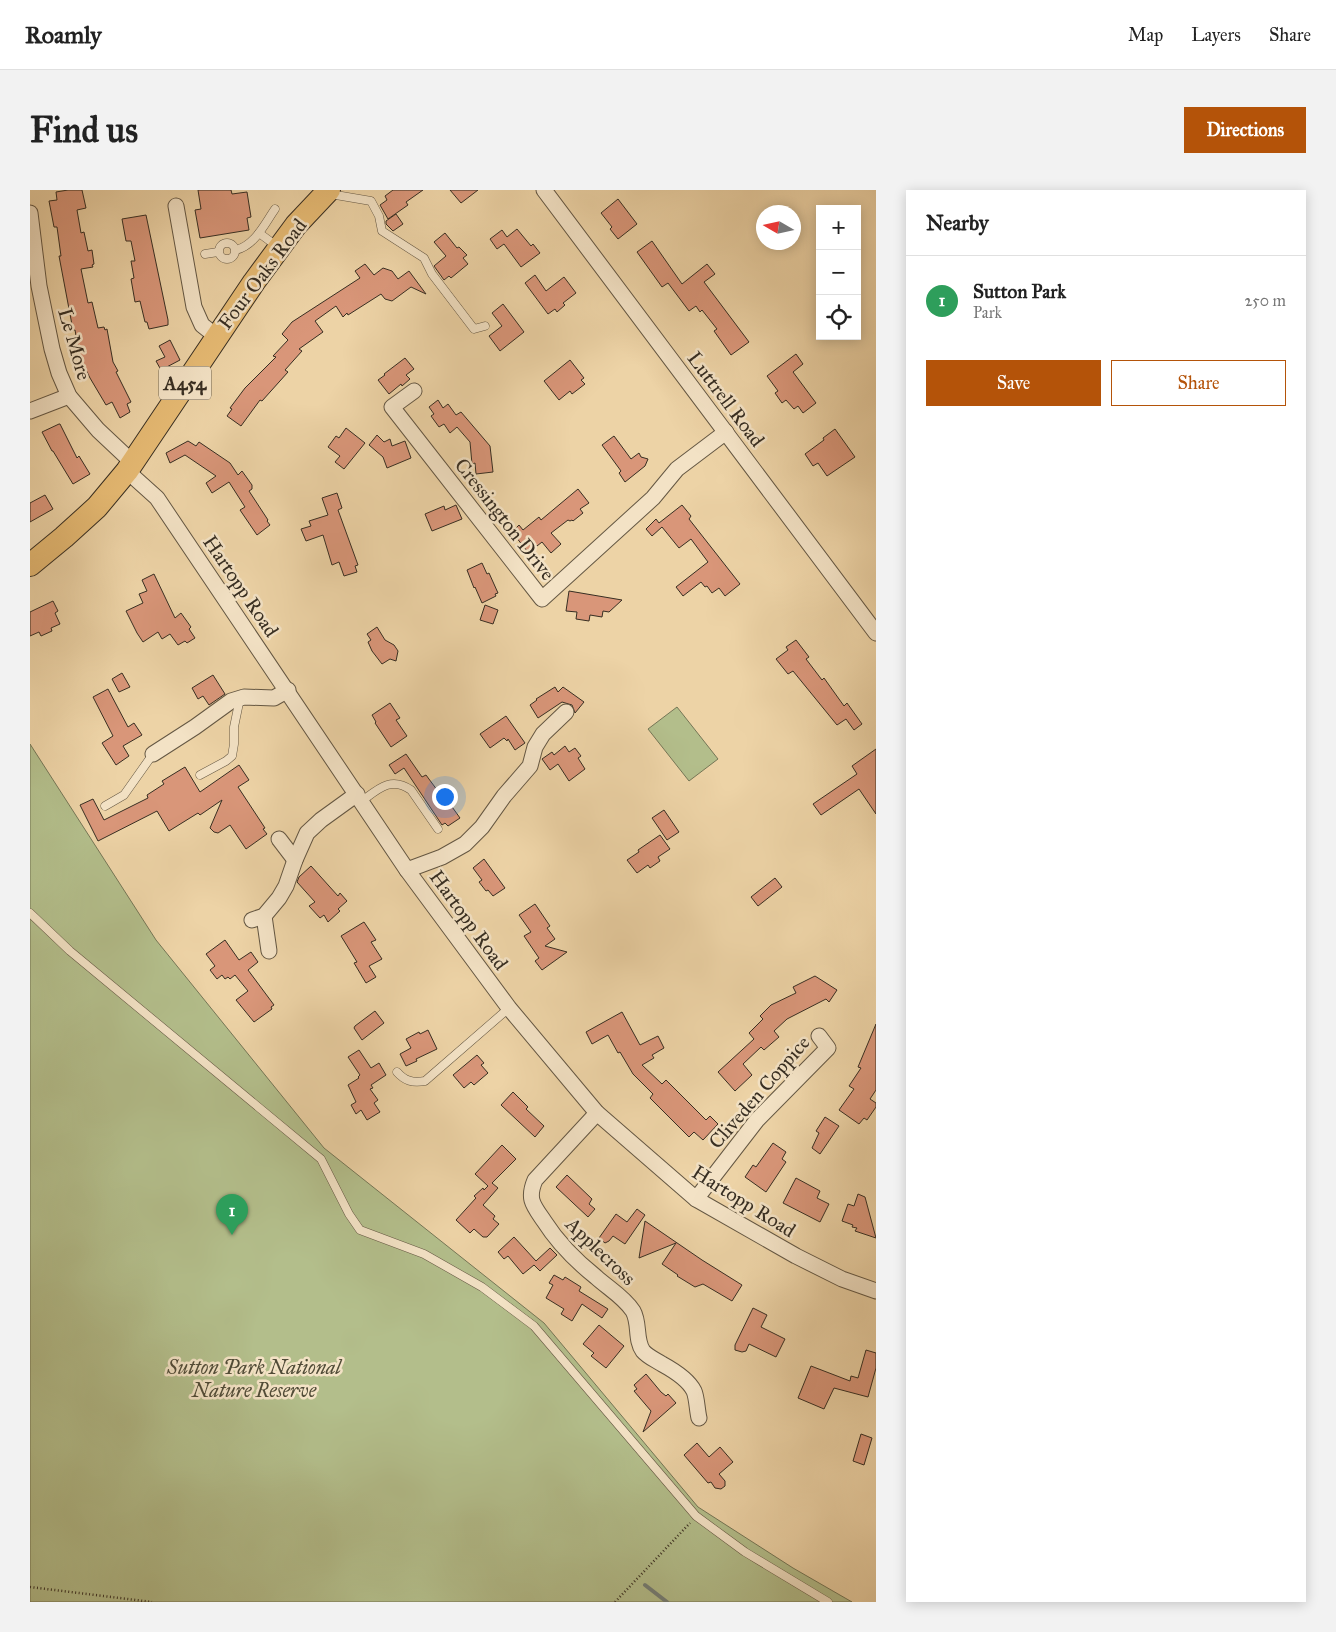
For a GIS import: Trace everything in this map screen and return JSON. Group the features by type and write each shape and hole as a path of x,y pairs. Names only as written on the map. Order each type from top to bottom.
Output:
{"main road":[{"name":"Four Oaks Road","path":"30,565 97,507 130,466 216,336 279,248 296,225 327,192"}],"street":[{"name":"Luttrell Road","path":"544,190 876,633"},
{"name":"Four Oaks Road","path":"176,206 194,307 202,325 216,336"},
{"name":"Le More","path":"30,213 39,286 59,373 69,396 130,466"},
{"name":"Cressington Drive","path":"414,392 392,407 542,599 652,498 677,469 726,432"},
{"path":"30,411 69,396"},
{"name":"Hartopp Road","path":"130,466 157,498 288,690 407,870 509,1008 597,1113 696,1199 796,1256 842,1279 876,1291"},
{"path":"153,754 196,727 226,704 240,698 274,698 288,690"},
{"path":"407,870 442,857 465,844 482,826 504,796 530,766 536,746 543,734 566,712"},
{"path":"269,951 258,918 272,908 283,892 307,833 313,827 360,798"},
{"path":"279,839 295,860"},
{"name":"Cliveden Coppice","path":"696,1199 757,1120 828,1048 819,1036"},
{"name":"Applecross","path":"597,1113 536,1180 531,1190 533,1204 553,1235 571,1255 634,1312 638,1325 639,1344 642,1350 647,1355 672,1369 686,1382 694,1392 699,1418"}],"lane":[{"path":"327,192 371,201 379,216 382,231 424,258 432,274 474,329 486,326"},
{"path":"236,250 244,248 259,233 275,209"},
{"path":"259,233 279,248"},
{"path":"218,252 221,245 227,242 232,244 236,250"},
{"path":"218,252 224,259 230,259 234,256 236,250"},
{"path":"205,254 218,252"},
{"path":"200,776 226,762 232,756 234,727 240,698"},
{"path":"105,806 124,795 153,754"},
{"path":"360,798 384,786 392,784 404,786 411,790 438,829"},
{"path":"30,914 70,951 321,1159 349,1214 360,1230 424,1254 482,1287 534,1326 696,1516 745,1552 828,1602"},
{"path":"397,1072 403,1079 415,1083 425,1081 509,1008"}],"path":[{"path":"615,1602 696,1516"},
{"path":"30,1587 152,1602"}],"green space":[{"path":"677,707 718,759 689,781 648,729"},
{"name":"Sutton Park National Nature Reserve","path":"30,744 156,940 324,1148 544,1323 698,1507 793,1568 852,1602 30,1602"}],"building":[{"path":"82,190 86,208 77,210 81,233 84,232 88,251 92,250 94,264 92,265 93,267 81,269 88,303 92,302 98,328 104,327 105,330 107,329 113,362 118,371 116,372 131,402 127,404 130,412 120,418 112,402 106,405 90,378 80,358 75,330 73,330 59,256 61,256 57,227 54,227 49,201 57,200 56,192"},
{"path":"198,190 231,190 232,194 247,192 251,217 247,218 249,230 200,238 195,210 201,209"},
{"path":"393,190 423,190 406,202 408,205 388,219 380,205 387,200 385,196"},
{"path":"450,190 478,190 461,203"},
{"path":"618,199 637,224 618,239 610,229 612,227 601,213"},
{"path":"396,214 403,224 393,231 386,224 386,221"},
{"path":"146,215 168,320 168,325 149,329 147,322 145,322 140,301 135,302 131,279 134,278 131,261 135,261 131,241 126,241 122,219"},
{"path":"517,229 531,246 533,244 540,253 521,267 504,244 497,249 490,239 502,230 507,237"},
{"path":"445,233 457,248 459,247 467,255 463,258 468,264 451,278 449,276 444,280 434,266 446,256 434,242"},
{"path":"652,241 682,284 707,264 715,274 704,282 749,342 731,355 714,331 717,329 702,310 700,312 696,306 689,311 668,283 662,287 637,252"},
{"path":"365,264 374,275 383,268 392,271 398,279 409,271 426,294 411,287 392,301 385,299 381,294 343,317 336,306 315,321 323,332 299,349 302,351 285,370 288,372 262,401 260,400 241,426 227,416 232,409 230,408 245,388 276,357 273,356 288,340 282,334 292,322 360,278 355,271"},
{"path":"535,275 546,291 564,277 576,293 563,303 565,305 557,312 555,309 548,314 525,283"},
{"path":"503,304 524,332 500,351 489,336 502,326 492,313"},
{"path":"170,340 180,360 161,370 156,361 165,357 159,346"},
{"path":"796,354 803,364 793,372 816,403 803,413 798,406 794,409 786,400 782,403 775,393 778,391 767,376"},
{"path":"405,358 414,369 406,375 410,379 389,394 378,380"},
{"path":"570,360 584,378 581,380 585,384 572,394 570,391 559,400 544,381"},
{"path":"438,400 443,408 448,404 456,415 461,412 490,446 493,472 476,474 475,463 472,464 470,442 457,427 450,433 444,424 439,427 431,416 434,414 429,407"},
{"path":"59,424 77,458 79,456 90,474 73,484 42,432"},
{"path":"346,428 365,443 344,469 335,462 340,456 328,447 336,436 339,438"},
{"path":"835,429 855,457 827,476 818,463 813,466 805,454"},
{"path":"377,435 384,442 390,439 392,446 405,441 411,458 387,468 383,457 369,445"},
{"path":"614,436 631,459 639,453 641,457 648,459 645,466 625,482 619,473 621,471 602,445"},
{"path":"188,441 196,446 199,442 230,463 238,475 242,471 252,485 252,489 249,491 270,525 257,535 240,510 245,507 229,482 212,493 206,483 216,476 185,455 170,463 166,453"},
{"path":"578,489 589,503 580,509 583,513 573,521 568,520 551,533 561,544 551,553 542,542 537,546 535,544 527,551 512,532 519,525 523,530 539,517 541,520"},
{"path":"337,493 342,508 338,510 358,565 355,566 357,572 344,576 339,562 332,565 323,535 306,541 301,529 311,526 309,521 328,515 322,498"},
{"path":"45,495 53,509 30,522 30,503"},
{"path":"456,505 462,519 432,531 425,514 444,506 445,510"},
{"path":"682,505 691,516 689,519 740,584 725,596 719,588 712,593 701,582 683,596 676,587 708,562 691,539 679,548 662,527 652,536 646,529 656,519 659,523"},
{"path":"482,563 498,593 482,603 467,570"},
{"path":"154,574 175,618 181,613 191,627 189,629 195,638 187,643 185,641 178,645 170,634 162,639 158,632 143,642 126,611 143,603 139,594 147,591 142,580"},
{"path":"569,591 622,600 609,612 603,611 602,617 590,615 589,621 576,619 577,612 566,611"},
{"path":"53,601 58,611 55,613 60,624 51,628 52,631 41,636 39,632 30,636 30,612"},
{"path":"485,605 498,610 493,624 480,620"},
{"path":"377,627 385,640 394,645 398,651 396,661 390,659 382,664 372,651 368,642 371,640 367,634"},
{"path":"796,640 809,657 806,659 822,680 824,678 844,706 847,703 862,724 854,730 846,719 837,725 793,671 788,674 776,659 788,650 786,647"},
{"path":"122,673 130,687 119,692 112,679"},
{"path":"213,675 225,694 209,705 203,696 198,699 192,688"},
{"path":"555,687 558,692 563,687 584,702 575,713 572,705 562,702 538,718 530,705"},
{"path":"108,689 128,727 134,723 142,735 123,746 129,756 116,765 102,743 113,736 93,697"},
{"path":"390,703 400,718 396,720 407,736 391,747 375,723 372,715"},
{"path":"506,716 525,743 515,750 508,739 507,741 504,738 490,748 480,734"},
{"path":"565,746 569,752 575,748 581,756 578,758 585,769 569,781 558,764 550,770 542,759 552,752 554,755"},
{"path":"876,749 876,814 859,789 821,815 813,804 857,774 852,766"},
{"path":"406,754 422,777 426,775 460,818 448,826 445,823 442,825 404,768 395,774 389,765"},
{"path":"239,765 249,780 238,787 267,834 246,849 230,825 218,833 210,828 222,800 200,815 198,813 169,831 157,811 98,841 80,805 93,799 104,820 148,798 147,795 164,784 162,781 185,767 200,792"},
{"path":"664,810 679,832 667,840 652,818"},
{"path":"660,835 670,849 658,857 660,861 650,868 648,865 637,873 627,860"},
{"path":"484,859 505,888 493,896 479,882 482,880 473,868"},
{"path":"311,866 338,896 340,893 347,901 338,909 340,911 328,922 324,915 320,918 309,906 315,902 297,882 299,877"},
{"path":"775,878 782,887 758,906 751,897"},
{"path":"535,904 550,926 547,928 555,939 545,946 567,952 542,970 535,961 539,958 524,936 531,932 519,915"},
{"path":"364,922 376,940 371,942 382,959 369,966 376,977 366,983 354,963 357,962 341,936"},
{"path":"225,940 239,960 251,952 258,962 248,970 274,1005 271,1007 272,1009 254,1022 236,1000 248,991 235,975 230,979 228,977 225,979 222,975 217,979 210,970 215,966 206,954"},
{"path":"815,976 837,990 829,1002 826,999 787,1019 774,1031 779,1037 764,1050 761,1047 743,1064 752,1075 735,1091 718,1072 754,1039 749,1033 763,1019 760,1016 771,1005 796,993 793,987"},
{"path":"375,1011 384,1023 362,1040 354,1028"},
{"path":"622,1012 640,1045 658,1036 664,1048 652,1055 654,1058 642,1065 662,1084 666,1080 706,1120 710,1116 718,1124 703,1140 694,1132 689,1137 650,1098 653,1094 633,1074 608,1035 592,1044 586,1032"},
{"path":"876,1024 876,1090 870,1099 876,1103 876,1107 867,1120 864,1118 859,1124 839,1110 854,1089 849,1086 861,1068 858,1067"},
{"path":"428,1030 437,1049 406,1066 400,1054 411,1048 406,1039 419,1032 420,1034"},
{"path":"359,1050 371,1068 379,1063 386,1075 371,1085 373,1088 370,1089 378,1100 374,1103 380,1112 367,1120 361,1110 356,1114 351,1105 356,1102 348,1085 359,1078 360,1075 348,1057"},
{"path":"477,1055 484,1063 481,1065 488,1073 474,1085 471,1082 464,1088 453,1075"},
{"path":"513,1092 528,1107 526,1109 544,1126 535,1137 501,1105"},
{"path":"825,1117 839,1126 820,1154 812,1148 819,1133 816,1131"},
{"path":"773,1143 786,1152 782,1159 786,1162 766,1192 745,1177 753,1165 756,1167"},
{"path":"502,1145 516,1159 492,1183 498,1188 483,1205 495,1216 493,1219 499,1224 487,1237 483,1237 474,1229 470,1233 456,1220 476,1198 474,1196 488,1186 475,1174"},
{"path":"567,1175 592,1199 589,1204 595,1209 588,1217 556,1187"},
{"path":"796,1178 820,1191 817,1198 829,1204 820,1222 783,1203"},
{"path":"858,1194 865,1197 876,1238 855,1231 857,1228 842,1221 848,1204 854,1206"},
{"path":"637,1209 645,1215 625,1244 613,1236 605,1243 599,1238 616,1214 627,1222"},
{"path":"645,1221 742,1285 732,1301 703,1284 695,1287 662,1264 676,1243 639,1258"},
{"path":"514,1237 536,1261 550,1248 557,1255 540,1271 534,1265 523,1274 508,1256 504,1259 498,1252"},
{"path":"554,1275 563,1280 565,1277 581,1287 579,1291 608,1309 602,1318 582,1304 572,1321 561,1314 564,1309 546,1298 553,1285 549,1283"},
{"path":"753,1308 767,1315 761,1327 785,1339 776,1357 749,1344 746,1351 735,1350 735,1345"},
{"path":"599,1325 624,1346 606,1368 591,1356 594,1353 583,1344"},
{"path":"866,1350 876,1353 876,1368 868,1397 834,1388 824,1409 798,1398 811,1366 850,1381 851,1376 858,1378"},
{"path":"646,1374 661,1392 666,1396 668,1394 676,1403 643,1432 651,1411 634,1391 637,1389 634,1385"},
{"path":"861,1434 872,1438 864,1465 853,1461"},
{"path":"697,1443 709,1457 720,1447 733,1462 719,1474 725,1481 725,1486 721,1489 715,1488 711,1482 708,1483 684,1455"}],"waterway":[{"path":"645,1585 667,1602"}],"place":[{"name":"Sutton Park","path":"232,1235"}]}
